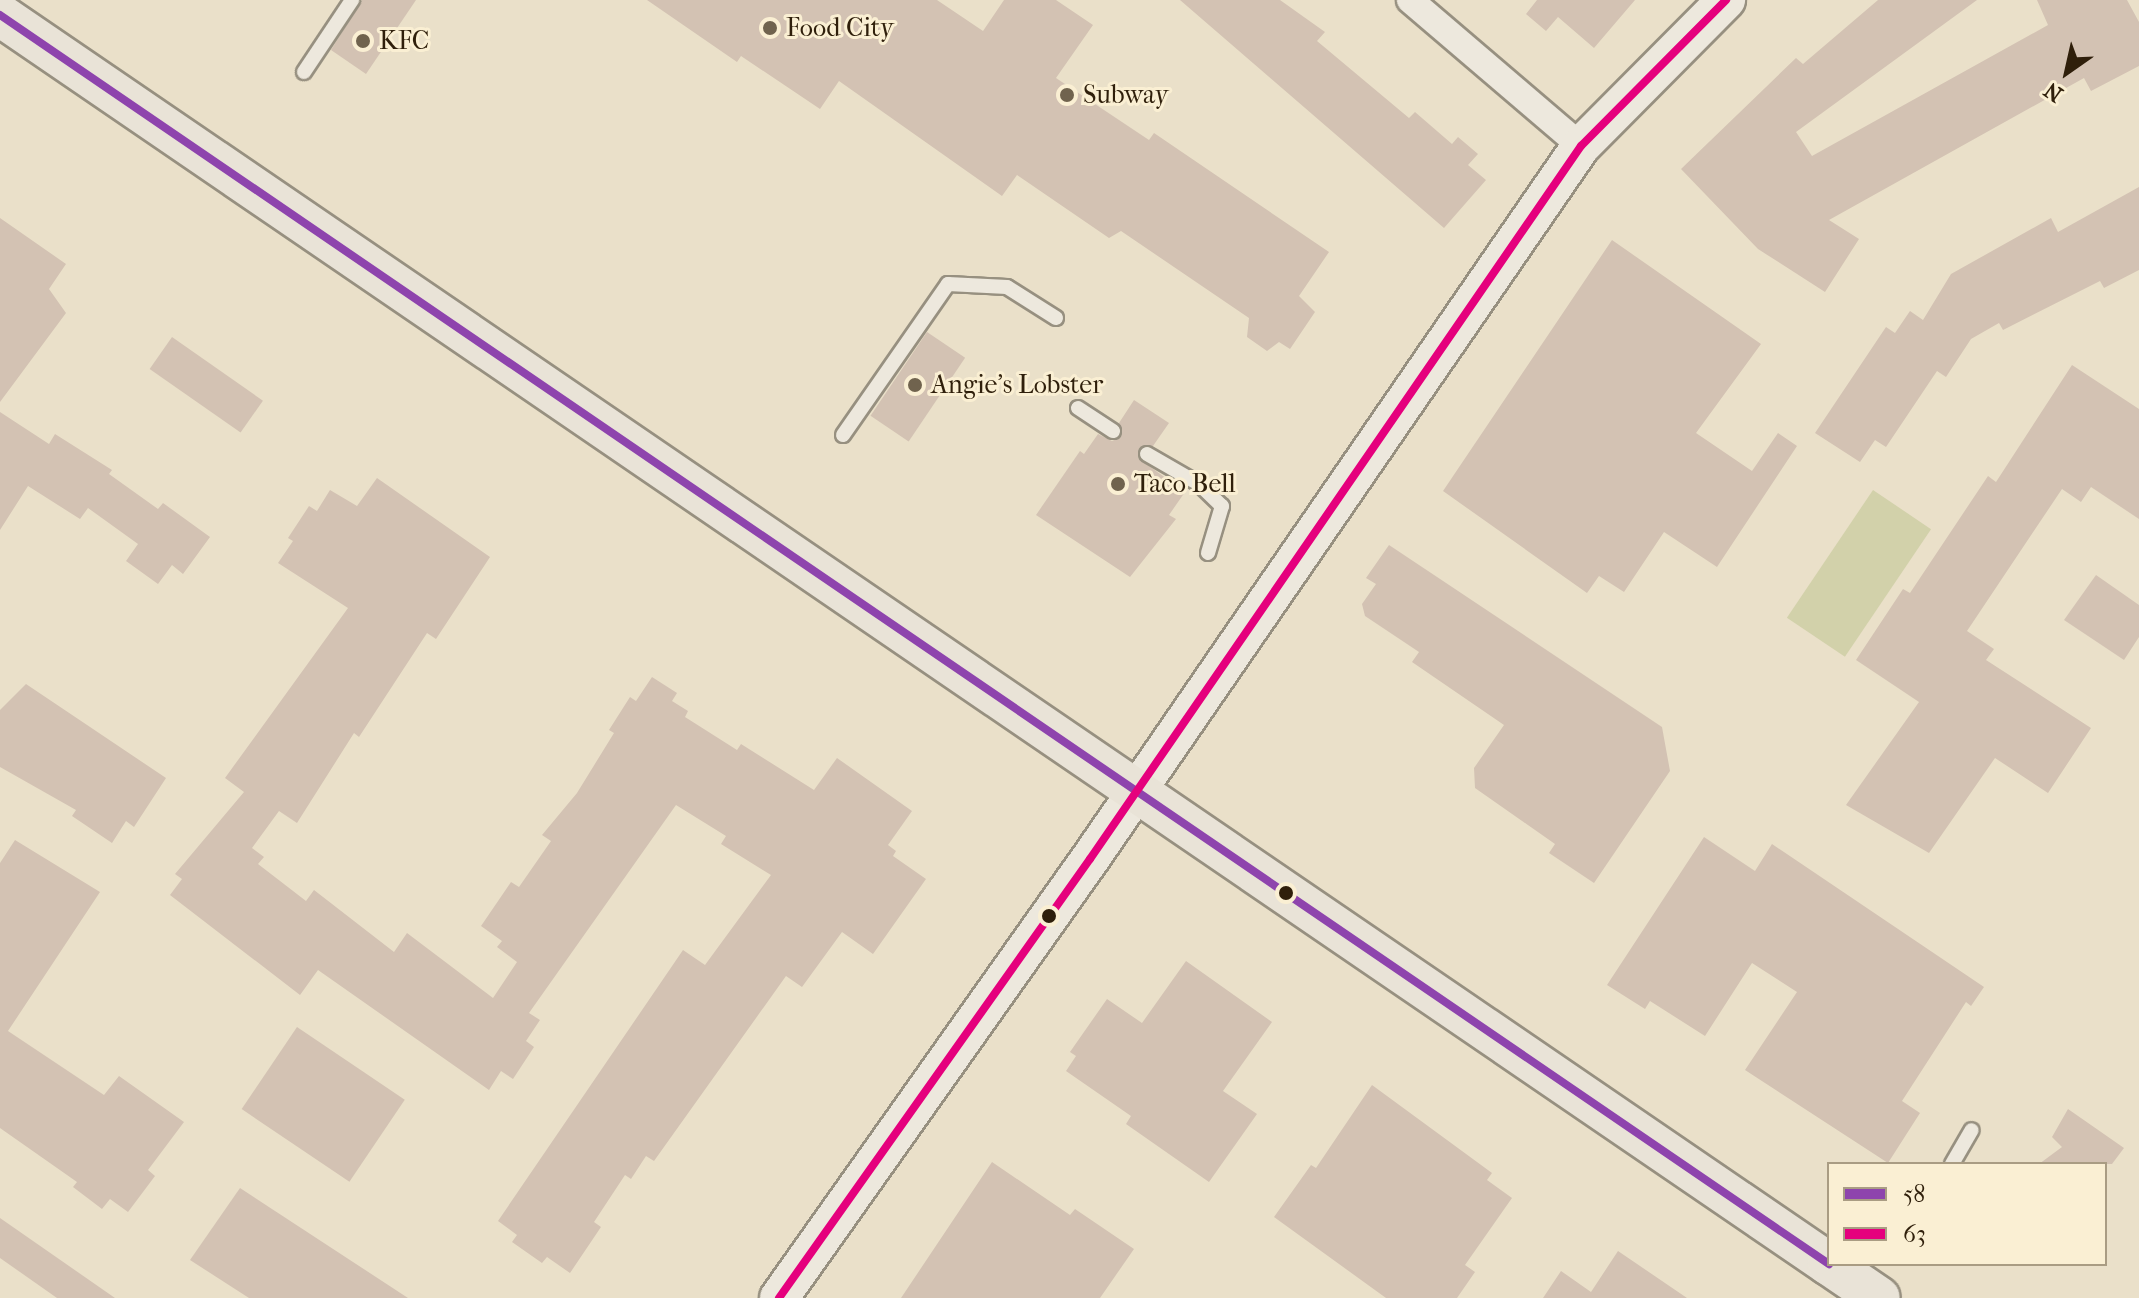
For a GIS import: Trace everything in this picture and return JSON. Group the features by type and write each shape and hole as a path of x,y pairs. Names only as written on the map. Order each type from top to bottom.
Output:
{"main road":[{"path":"0,15 1827,1263"},
{"path":"1832,1266 1879,1298"}],"street":[{"path":"1410,0 1581,146"},
{"path":"779,1298 1136,791 1581,146 1726,0"}],"lane":[{"path":"304,72 352,0"},
{"path":"843,435 948,284 1007,287 1056,318"},
{"path":"1078,408 1113,431"},
{"path":"1147,454 1199,484 1222,506 1208,553"},
{"path":"1953,1162 1972,1130"}],"green space":[{"path":"1873,490 1931,529 1845,657 1787,618"}],"building":[{"name":"KFC","path":"362,0 416,0 366,74 331,50"},
{"path":"647,0 937,0 983,31 1004,0 1056,0 1093,25 1056,78 1149,140 1154,133 1329,252 1299,296 1315,312 1290,349 1279,342 1267,351 1247,337 1249,318 1121,231 1109,238 1017,175 1002,196 839,81 820,109 741,56 737,62"},
{"path":"1180,0 1280,0 1325,32 1317,41 1409,118 1415,112 1452,144 1458,137 1478,154 1468,165 1486,180 1444,228"},
{"path":"1537,0 1635,0 1594,48 1558,17 1546,31 1526,14"},
{"path":"1878,0 1977,0 1796,132 1812,156 2048,25 2037,0 2127,0 2139,22 2139,66 2091,91 2084,78 1829,220 1859,239 1825,292 1758,249 1681,169 1796,58 1803,64"},
{"path":"2139,187 2139,270 2104,288 2100,281 2003,330 1999,323 1971,339 1946,377 1937,371 1886,447 1875,440 1860,462 1815,433 1886,327 1895,333 1910,311 1923,320 1951,274 2051,218 2058,232"},
{"path":"0,218 66,264 49,289 66,313 0,402"},
{"path":"1612,240 1761,344 1696,433 1752,471 1778,433 1797,446 1717,567 1664,532 1624,592 1599,576 1587,593 1443,491"},
{"name":"Angie's Lobster","path":"927,332 965,358 909,441 871,416"},
{"path":"172,337 263,401 241,433 150,369"},
{"path":"2072,365 2139,409 2139,519 2091,487 2081,502 2062,489 1967,631 1994,649 1986,660 2091,728 2048,793 1995,758 1929,853 1846,805 1919,702 1856,660 1903,589 1910,593 1988,476 1996,482"},
{"name":"Taco Bell","path":"1134,400 1169,423 1153,446 1139,448 1138,458 1185,492 1169,515 1176,519 1130,577 1036,515 1080,451 1084,454 1098,434 1112,441 1121,437 1119,423"},
{"path":"0,412 49,444 55,434 112,470 109,474 158,509 163,503 210,537 183,574 172,565 158,584 126,561 138,544 88,508 80,519 28,486 0,530"},
{"path":"377,478 490,557 436,639 427,633 359,737 354,733 297,823 279,811 252,848 264,857 258,864 306,901 314,890 394,952 407,933 493,998 517,962 497,947 502,941 481,926 511,882 519,887 551,841 542,835 577,793 614,733 609,730 630,697 636,701 652,677 677,693 672,701 688,711 685,717 737,750 741,744 814,790 837,758 912,811 888,845 896,851 893,856 926,879 873,954 842,932 802,987 786,976 654,1161 646,1156 631,1179 625,1175 594,1222 601,1227 570,1273 547,1257 542,1263 512,1242 517,1235 498,1221 683,950 705,965 771,875 721,844 726,836 676,805 529,1013 540,1020 526,1041 534,1047 513,1079 501,1071 489,1090 318,970 300,995 170,895 182,879 175,874 244,792 225,778 348,608 278,563 293,541 288,538 309,506 317,511 330,490 357,506"},
{"path":"1389,545 1662,727 1670,771 1594,883 1549,853 1555,844 1475,788 1474,768 1504,725 1412,662 1419,652 1365,616 1362,604 1376,584 1366,578"},
{"path":"2096,575 2139,605 2139,637 2124,660 2064,620"},
{"path":"26,684 166,778 134,827 126,821 112,843 72,816 76,810 0,767 0,710"},
{"path":"1704,837 1755,871 1772,844 1984,987 1971,1006 1966,1002 1902,1101 1920,1113 1886,1162 1745,1070 1797,992 1752,963 1705,1036 1650,1001 1645,1009 1607,985"},
{"path":"15,840 100,892 8,1031 104,1095 119,1076 184,1122 148,1170 155,1176 128,1212 110,1199 102,1209 73,1187 77,1182 0,1128 0,863"},
{"path":"1186,961 1272,1022 1223,1091 1257,1114 1209,1182 1126,1124 1131,1116 1066,1071 1076,1056 1070,1052 1107,999 1142,1023"},
{"path":"297,1027 405,1100 349,1182 242,1109"},
{"path":"1372,1085 1492,1173 1487,1180 1512,1198 1465,1265 1475,1272 1457,1298 1386,1298 1274,1217 1311,1165 1316,1168"},
{"path":"2068,1109 2124,1148 2112,1164 2042,1162 2062,1147 2052,1137"},
{"path":"992,1162 1070,1215 1075,1209 1134,1249 1100,1298 901,1298"},
{"path":"240,1188 408,1298 249,1298 190,1260"},
{"path":"0,1218 115,1298 57,1298 0,1258"},
{"path":"1618,1251 1687,1298 1543,1298 1561,1271 1591,1292"}],"transit line":[{"name":"63","path":"779,1298 1090,859 1581,146 1726,0"},
{"name":"58","path":"0,15 1827,1263"}],"place":[{"name":"Food City","path":"770,28"},
{"name":"KFC","path":"363,41"},
{"name":"Subway","path":"1067,95"},
{"name":"Angie's Lobster","path":"915,385"},
{"name":"Taco Bell","path":"1118,484"}]}
